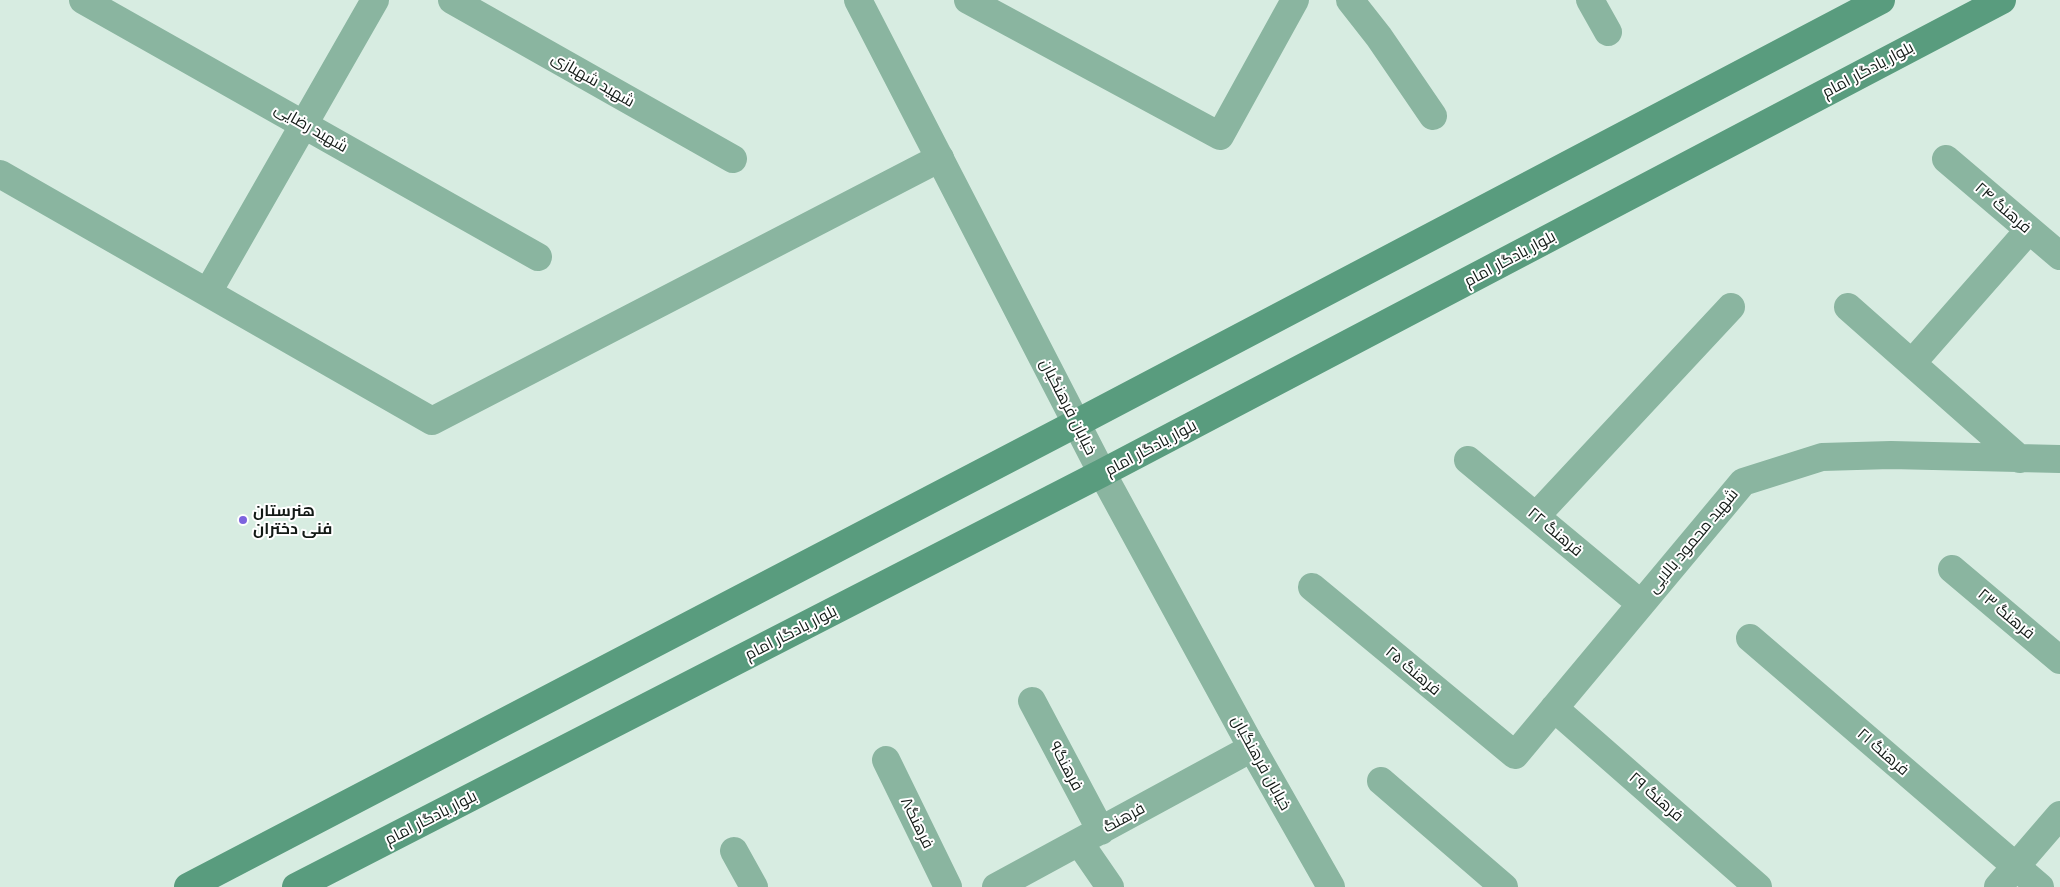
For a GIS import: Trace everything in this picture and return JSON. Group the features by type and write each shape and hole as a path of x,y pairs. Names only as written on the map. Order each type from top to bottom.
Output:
{"main road":[{"path":"188,887 1077,423 1881,0"},
{"name":"بلوار یادگار امام","path":"296,887 1102,474 2002,0"}],"street":[{"name":"شهید رضایی","path":"83,0 538,257"},
{"path":"208,292 375,0"},
{"name":"شهید شهبازی","path":"452,0 733,159"},
{"name":"خیابان فرهنگیان","path":"858,0 1102,474 1252,748 1331,887"},
{"path":"968,0 1220,136 1294,0"},
{"path":"1350,0 1433,116"},
{"path":"1590,0 1608,32"},
{"path":"0,174 432,420 940,158"},
{"name":"فرهنگ ۲۴","path":"1946,159 2060,256"},
{"path":"1912,363 2029,230"},
{"path":"1536,516 1731,307"},
{"path":"1848,307 2020,459"},
{"name":"شهید محمود بالایی","path":"1515,755 1743,482 1822,457 1891,455 2060,459"},
{"name":"فرهنگ ۲۲","path":"1468,460 1641,604"},
{"name":"فرهنگ ۲۳","path":"1952,569 2060,660"},
{"name":"فرهنگ ۲۵","path":"1312,587 1515,755"},
{"name":"فرهنگ ۲۱","path":"1750,638 2040,887"},
{"name":"فرهنگ۹","path":"1032,701 1110,887"},
{"name":"فرهنگ ۲۹","path":"1554,708 1758,887"},
{"name":"فرهنگ","path":"996,887 1252,748"},
{"name":"فرهنگ۸","path":"886,760 948,887"},
{"path":"1381,781 1504,887"},
{"path":"1998,887 2060,815"},
{"path":"734,851 754,887"}],"place":[{"name":"هنرستان فنی دختران","path":"243,520"}]}
